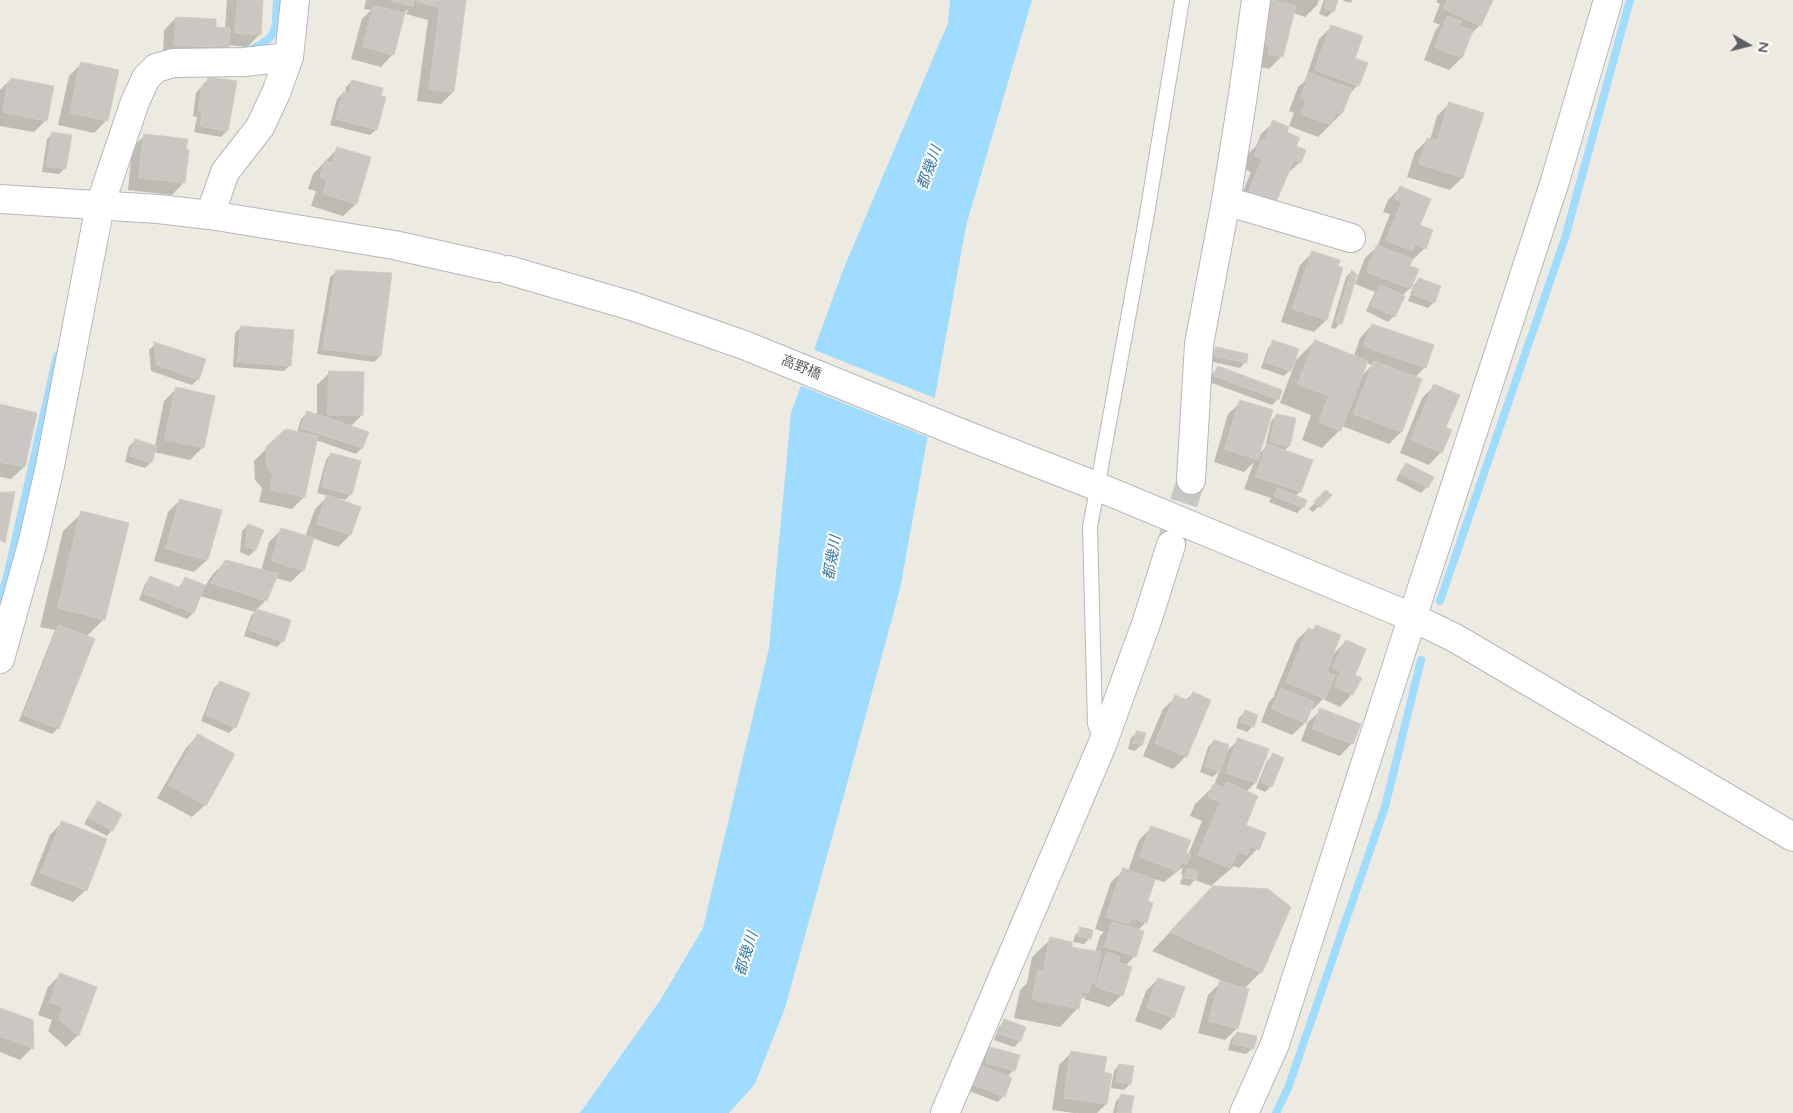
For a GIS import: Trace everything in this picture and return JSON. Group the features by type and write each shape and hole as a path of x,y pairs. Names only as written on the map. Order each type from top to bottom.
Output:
{"street":[{"path":"210,215 225,172 260,127 276,93 289,57 295,0"},
{"path":"1191,480 1199,344 1244,96 1256,0"},
{"path":"1244,1113 1275,1044 1556,182 1608,0"},
{"path":"0,659 33,541 46,484 100,205 135,102 146,78 156,68 173,63 244,62 289,57"},
{"name":"高野橋","path":"0,199 100,205 210,215 394,245 503,269 632,306 744,345 1092,484 1414,618 1454,638 1793,837"},
{"path":"1226,201 1351,238"},
{"path":"944,1113 1102,745 1147,621 1171,545"}],"lane":[{"path":"1102,745 1095,724 1090,527 1092,484 1104,461 1182,0"}],"water":[{"name":"都幾川","path":"950,0 1032,0 966,226 900,589 785,1008 755,1084 729,1113 580,1113 661,999 703,928 769,648 791,413 843,270 948,23"}],"pier":[{"path":"812,349 937,399 930,438 799,385"}],"building":[{"path":"238,0 263,0 261,35 235,33"},
{"path":"390,0 414,0 413,6"},
{"path":"418,0 466,0 454,92 429,89 440,8 418,2"},
{"path":"1271,0 1296,6 1283,57 1268,54 1270,46 1262,44 1271,9 1269,8"},
{"path":"1327,0 1338,0 1334,12 1325,8"},
{"path":"1448,0 1493,0 1481,26 1444,9"},
{"path":"374,6 405,13 394,55 363,47"},
{"path":"1448,16 1461,21 1459,26 1473,31 1462,58 1435,47"},
{"path":"176,17 216,19 216,27 230,28 229,48 175,45"},
{"path":"1331,25 1363,36 1355,58 1368,63 1359,86 1315,70"},
{"path":"81,62 119,70 108,121 70,113"},
{"path":"1310,73 1352,89 1342,114 1336,112 1331,125 1301,114 1306,100 1301,98"},
{"path":"208,77 237,81 228,131 200,126 202,111 198,111 202,85 206,86"},
{"path":"11,78 54,86 47,121 3,112 8,83 10,83"},
{"path":"352,80 383,88 381,96 386,97 377,130 336,119 343,92 349,93"},
{"path":"1449,102 1484,113 1463,178 1419,164 1427,138 1437,141"},
{"path":"1273,120 1289,127 1287,132 1300,138 1296,146 1306,150 1301,163 1294,160 1276,202 1249,191 1262,159 1254,156 1260,140 1265,140"},
{"path":"52,132 72,135 66,169 47,166"},
{"path":"144,134 188,139 186,150 189,150 185,183 139,178"},
{"path":"337,147 371,157 357,204 323,194 327,179 320,177 325,160 332,163"},
{"path":"1400,186 1431,199 1420,225 1433,230 1426,249 1415,244 1412,251 1386,240 1402,202 1395,199"},
{"path":"1377,245 1413,259 1410,266 1419,269 1411,289 1367,272"},
{"path":"1312,251 1340,260 1338,266 1343,268 1327,320 1293,309"},
{"path":"336,270 392,273 381,356 323,349"},
{"path":"1352,270 1357,275 1342,324 1336,322"},
{"path":"1419,278 1441,286 1435,303 1413,295"},
{"path":"1381,285 1405,296 1395,317 1371,305"},
{"path":"1372,324 1434,345 1426,368 1364,346"},
{"path":"241,326 294,330 291,366 238,362"},
{"path":"1273,340 1299,349 1291,371 1266,362"},
{"path":"1315,340 1368,361 1341,431 1319,422 1329,396 1298,384"},
{"path":"154,342 206,359 199,380 157,365"},
{"path":"1216,347 1248,354 1247,363 1214,356"},
{"path":"1374,361 1422,379 1402,432 1354,414"},
{"path":"1218,366 1282,390 1279,400 1214,376"},
{"path":"329,371 364,372 363,415 328,415"},
{"path":"1434,384 1460,395 1446,427 1452,430 1442,453 1411,440"},
{"path":"176,387 215,396 204,448 165,440"},
{"path":"1240,400 1273,410 1258,460 1225,449"},
{"path":"0,404 37,413 25,467 0,462"},
{"path":"307,411 369,432 363,448 301,428"},
{"path":"1277,414 1296,418 1290,446 1270,442"},
{"path":"286,429 318,436 305,497 270,490 273,475 267,468 266,447"},
{"path":"135,439 157,446 152,463 130,456"},
{"path":"1267,444 1313,460 1301,492 1256,477"},
{"path":"331,453 361,461 352,495 322,487"},
{"path":"1406,463 1434,477 1428,488 1401,474"},
{"path":"1278,488 1307,500 1304,508 1274,496"},
{"path":"1326,490 1332,495 1320,508 1314,502"},
{"path":"15,492 5,543 0,540 0,493"},
{"path":"327,495 361,507 351,535 317,524"},
{"path":"180,499 222,510 208,560 166,549"},
{"path":"81,511 129,523 105,620 58,608"},
{"path":"248,524 264,530 256,550 246,546"},
{"path":"281,528 314,538 304,571 272,561"},
{"path":"226,560 278,574 267,601 211,583"},
{"path":"150,576 180,588 185,577 205,585 194,613 144,594"},
{"path":"257,609 291,620 284,642 249,630"},
{"path":"59,625 95,639 59,729 24,715"},
{"path":"1316,625 1341,635 1326,672 1335,675 1325,699 1286,682 1308,628 1313,630"},
{"path":"1346,640 1366,649 1355,675 1362,678 1353,695 1334,686 1341,672 1333,668"},
{"path":"220,681 250,693 236,728 206,715"},
{"path":"1281,688 1314,702 1306,723 1272,709"},
{"path":"1193,692 1211,700 1187,757 1155,743 1175,695 1189,701"},
{"path":"1320,708 1361,724 1353,744 1313,729"},
{"path":"1245,710 1258,715 1254,727 1241,722"},
{"path":"1137,731 1146,733 1142,746 1133,743"},
{"path":"198,734 235,754 206,806 169,785"},
{"path":"1238,738 1269,749 1256,783 1226,773"},
{"path":"1214,740 1229,745 1220,772 1205,766"},
{"path":"1273,753 1284,758 1272,787 1261,782"},
{"path":"1227,782 1258,796 1246,825 1266,833 1259,850 1250,847 1247,855 1238,851 1230,868 1198,855 1220,802 1208,797 1213,784 1224,788"},
{"path":"98,801 122,814 113,831 89,818"},
{"path":"62,821 107,839 87,891 41,873"},
{"path":"1151,826 1191,840 1186,853 1191,854 1187,864 1181,862 1178,871 1140,857"},
{"path":"1123,868 1155,880 1148,901 1153,903 1147,923 1131,918 1129,924 1106,917"},
{"path":"1187,869 1198,871 1196,880 1185,878"},
{"path":"1213,886 1268,889 1291,907 1262,973 1170,932"},
{"path":"1112,922 1144,931 1136,957 1105,947"},
{"path":"1080,927 1093,930 1091,939 1078,936"},
{"path":"1050,937 1072,942 1072,947 1101,952 1095,984 1091,983 1089,993 1082,992 1079,1009 1032,999 1038,970 1043,971"},
{"path":"1107,952 1120,957 1118,962 1132,967 1123,996 1096,987"},
{"path":"60,973 97,987 79,1036 59,1019 63,1007 50,1002"},
{"path":"1158,978 1185,987 1174,1018 1147,1008"},
{"path":"1220,981 1249,989 1238,1029 1209,1021"},
{"path":"0,1008 33,1020 34,1049 0,1036"},
{"path":"1004,1019 1026,1027 1021,1041 999,1034"},
{"path":"1237,1032 1257,1036 1254,1049 1233,1044"},
{"path":"990,1047 1020,1055 1015,1071 986,1063"},
{"path":"1071,1051 1107,1057 1104,1072 1112,1074 1107,1104 1064,1098"},
{"path":"1119,1064 1134,1066 1131,1084 1116,1082"},
{"path":"982,1066 1012,1078 1005,1097 974,1085"},
{"path":"1121,1094 1134,1096 1131,1113 1117,1113"}],"waterway":[{"path":"248,51 265,41 273,32 277,0"},
{"path":"1440,601 1565,238 1630,0"},
{"path":"0,599 7,577 57,356"},
{"path":"1276,1113 1288,1088 1385,807 1421,660"}],"tunnel":[{"path":"1171,543 1191,480"}]}
